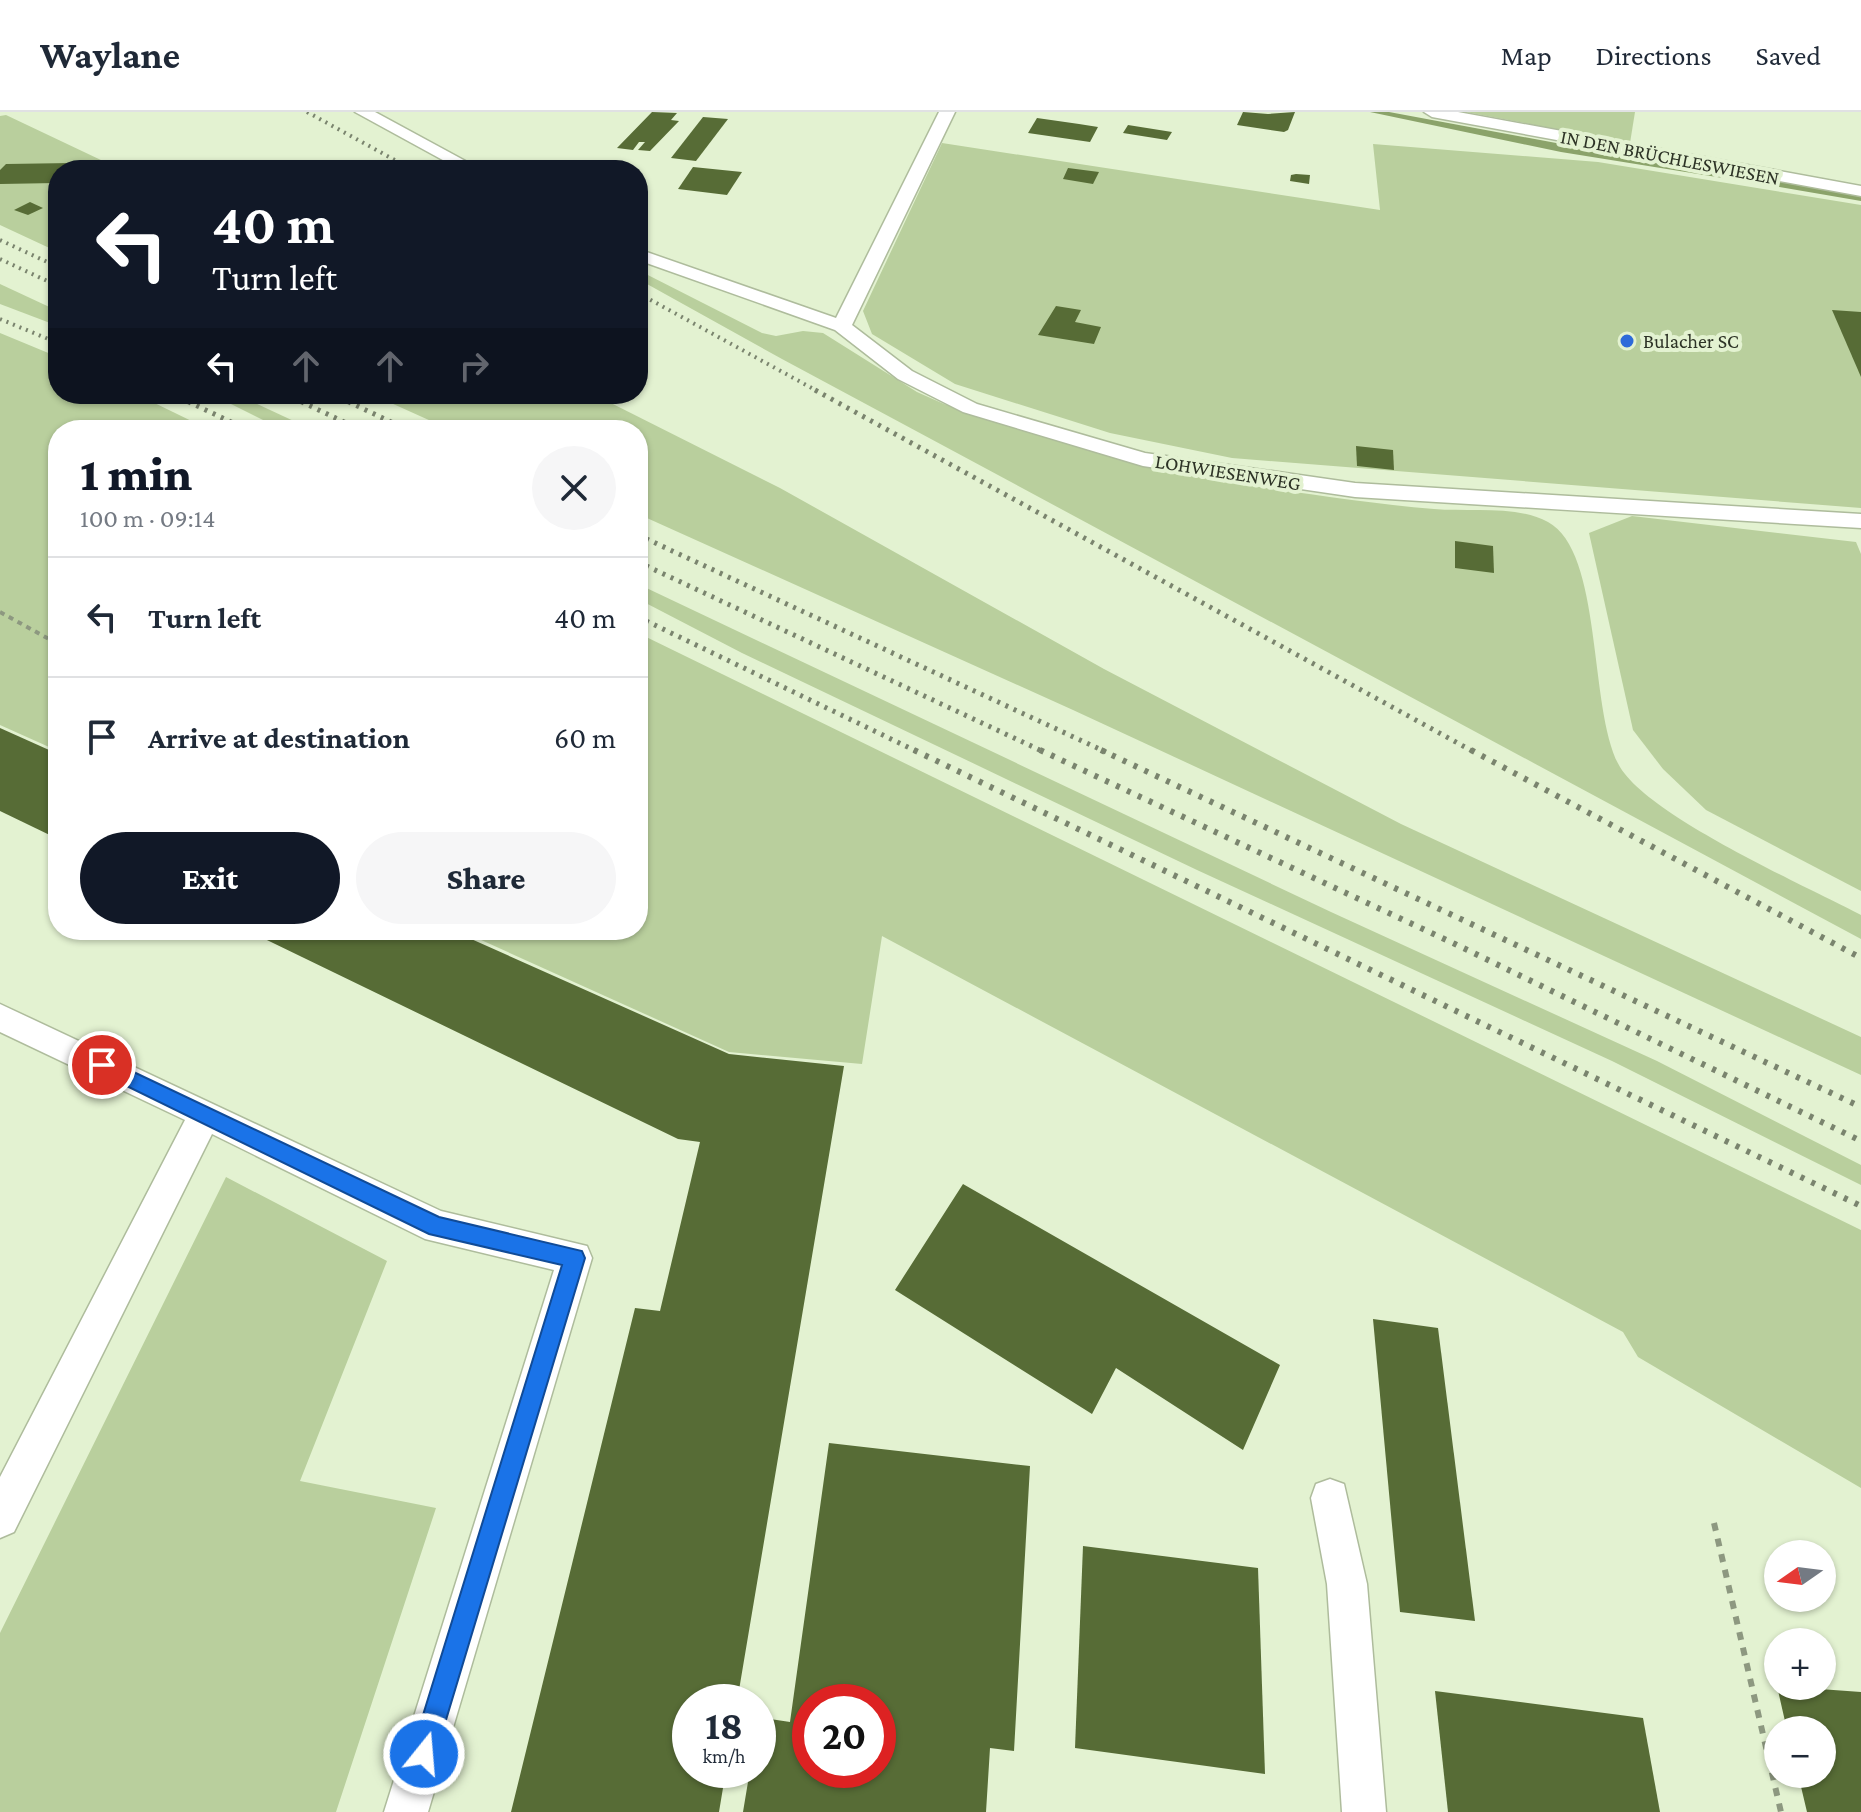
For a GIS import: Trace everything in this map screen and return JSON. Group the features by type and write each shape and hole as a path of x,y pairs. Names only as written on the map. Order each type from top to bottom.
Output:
{"lane":[{"path":"363,112 455,160"},
{"path":"842,326 947,112"},
{"name":"IN DEN BRÜCHLESWIESEN","path":"1432,112 1861,191"},
{"name":"LOHWIESENWEG","path":"648,258 842,326 905,375 970,408 1143,459 1355,490 1861,521"},
{"path":"0,1017 437,1227 575,1258 406,1812"},
{"path":"0,1518 205,1114"},
{"path":"1330,1498 1347,1584 1364,1812"}],"path":[{"path":"0,612 48,638"},
{"path":"1714,1523 1781,1812"}],"green space":[{"path":"1466,112 1635,112 1630,143"},
{"path":"6,115 101,160 48,160 48,247 0,225 0,116"},
{"path":"942,143 1380,210 1373,144 1598,162 1861,205 1861,508 1232,458 1110,433 955,384 872,334 863,311"},
{"path":"648,275 762,333 776,336 803,331 823,333 917,392 944,404 1100,453 1260,487 1412,507 1508,511 1548,522 1566,539 1578,565 1587,598 1603,710 1610,742 1620,767 1662,807 1694,828 1861,915 1861,939 648,285"},
{"path":"0,284 48,306 48,322 0,304"},
{"path":"0,333 48,353 48,404 157,404 189,420 48,420 48,747 0,725"},
{"path":"231,404 257,404 292,420 263,420"},
{"path":"393,404 613,404 645,420 429,420"},
{"path":"648,422 780,488 1104,669 1401,824 1861,1037 1861,1075 1073,710 648,519"},
{"path":"1632,516 1856,542 1861,554 1861,891 1706,810 1663,769 1633,730 1589,533"},
{"path":"648,589 1331,912 1657,1061 1861,1165 1861,1185 1612,1061 1197,870 742,653 648,604"},
{"path":"648,638 1861,1230 1861,1488 1638,1357 1623,1332 882,936 862,1064 729,1052 481,940 648,940"},
{"path":"226,1177 387,1261 300,1481 436,1508 336,1812 0,1812 0,1633"}],"building":[{"path":"652,112 677,113 671,120 679,121 650,151 638,150 645,142 639,142 633,150 617,148"},
{"path":"1243,112 1295,112 1288,130 1284,132 1237,125"},
{"path":"703,117 728,119 696,161 671,158"},
{"path":"1037,118 1098,127 1090,142 1028,133"},
{"path":"1128,125 1172,132 1167,140 1123,133"},
{"path":"48,163 48,183 0,184 0,170 6,164"},
{"path":"693,167 742,172 727,195 678,189"},
{"path":"1068,168 1099,172 1093,184 1063,179"},
{"path":"1291,175 1310,175 1309,184 1290,181"},
{"path":"30,202 43,208 28,215 14,210"},
{"path":"1056,306 1081,310 1075,322 1101,327 1094,344 1038,335"},
{"path":"1832,310 1861,312 1861,377"},
{"path":"1356,446 1393,450 1394,470 1357,466"},
{"path":"1455,541 1493,546 1494,573 1455,568"},
{"path":"0,728 48,750 48,834 0,811"},
{"path":"267,940 473,940 729,1054 844,1066 740,1684 672,1684 672,1788 723,1788 719,1812 511,1812 635,1308 660,1311 700,1142 678,1139"},
{"path":"963,1184 1280,1365 1243,1450 1116,1368 1092,1414 895,1290"},
{"path":"1373,1319 1438,1328 1475,1621 1400,1612"},
{"path":"829,1443 1030,1466 1014,1751 990,1748 986,1812 743,1812 747,1788 776,1788 776,1720 790,1722 792,1708 792,1788 896,1788 896,1684 795,1684"},
{"path":"1083,1546 1258,1568 1265,1774 1075,1748"},
{"path":"1836,1690 1861,1692 1861,1812 1807,1812 1801,1788 1836,1788 1836,1716 1784,1716 1780,1700 1836,1700"},
{"path":"1435,1691 1643,1718 1660,1812 1448,1812"}],"waterway":[{"path":"1375,112 1561,149 1723,175"},
{"path":"1772,183 1861,198"}],"railway":[{"path":"307,112 395,160"},
{"path":"0,240 48,262"},
{"path":"0,259 48,281"},
{"path":"648,298 819,392"},
{"path":"0,319 48,339"},
{"path":"815,390 1474,752"},
{"path":"193,404 227,420"},
{"path":"306,404 340,420"},
{"path":"353,404 387,420"},
{"path":"648,540 1106,752"},
{"path":"648,567 1044,752"},
{"path":"648,622 918,752"},
{"path":"914,750 1861,1206"},
{"path":"1040,750 1455,944 1861,1141"},
{"path":"1101,750 1861,1107"},
{"path":"1471,750 1861,958"}],"place":[{"name":"Bulacher SC","path":"1627,341"}],"route":[{"path":"102,1065 437,1227 575,1258 424,1754"}]}
